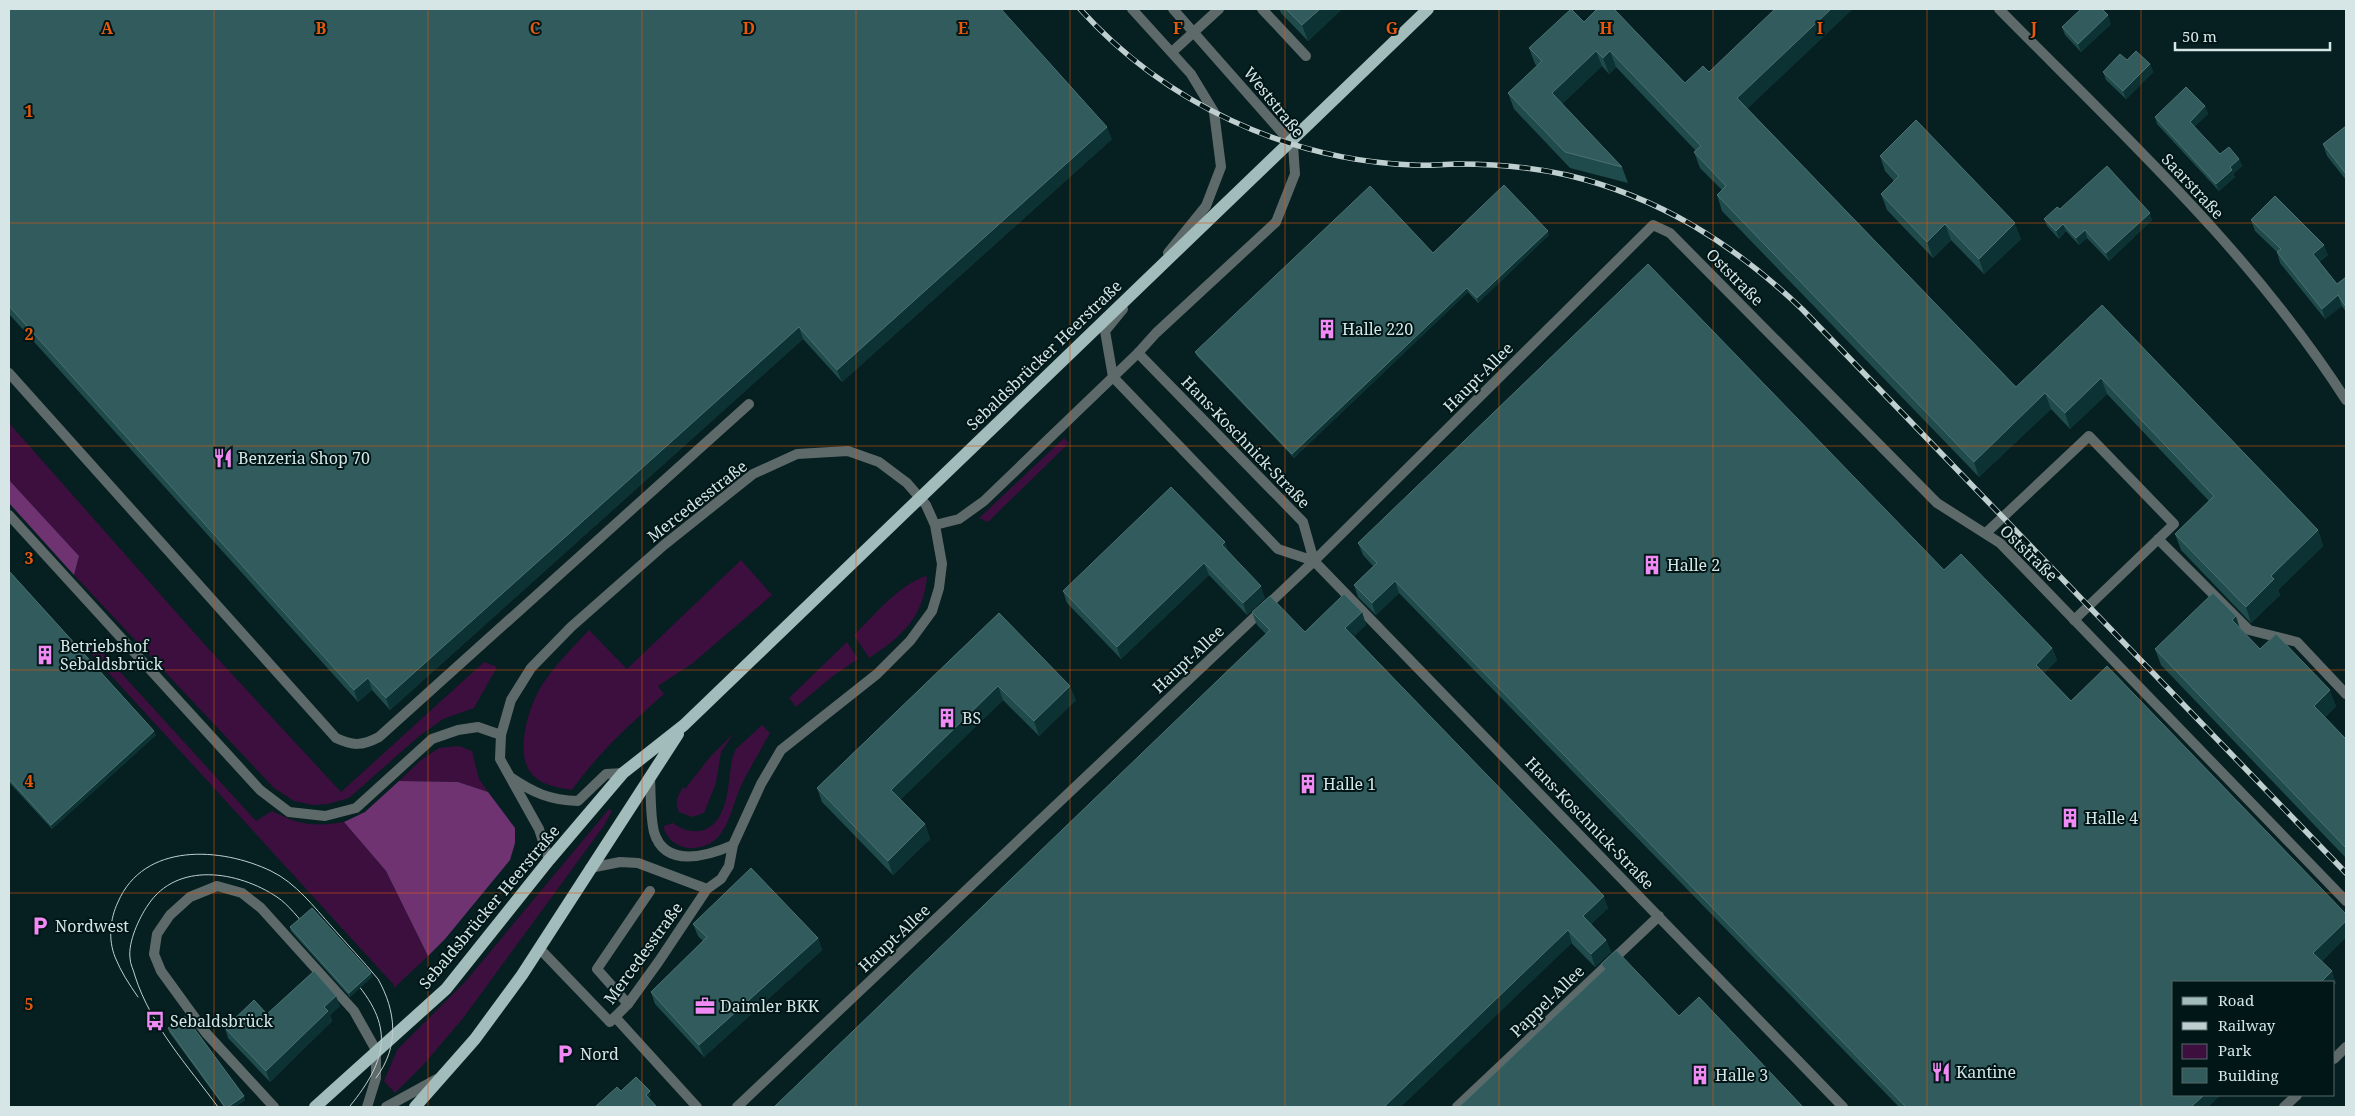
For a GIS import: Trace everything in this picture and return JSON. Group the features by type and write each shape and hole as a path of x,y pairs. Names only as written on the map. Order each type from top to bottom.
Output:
{"main road":[{"name":"Sebaldsbrücker Heerstraße","path":"315,1107 376,1050 446,989 549,860 623,773 684,725 793,618 1428,9"},
{"name":"Sebaldsbrücker Heerstraße","path":"415,1107 475,1039 522,975 684,725"}],"street":[{"path":"1113,376 1105,331 1206,206 1221,167 1214,112 1191,74 1132,9"},
{"name":"Weststraße","path":"935,525 959,519 984,501 1138,353 1156,333 1276,222 1295,174 1293,145 1173,9"},
{"path":"1172,52 1219,9"},
{"path":"1262,9 1306,56"},
{"name":"Saarstraße","path":"1999,9 2220,237 2273,299 2328,372 2346,400"},
{"name":"Oststraße","path":"1653,225 1670,233 1937,503 2000,543 2346,902"},
{"name":"Haupt-Allee","path":"736,1107 1314,561 1653,225"},
{"name":"Hans-Koschnick-Straße","path":"1138,353 1303,522 1314,561"},
{"path":"9,373 336,738 350,745 365,744 379,737 749,404"},
{"name":"Hans-Koschnick-Straße","path":"1113,376 1278,549 1314,561 1843,1107"},
{"path":"1986,533 2089,436 2174,524 2074,620"},
{"name":"Mercedesstraße","path":"539,948 610,1022 628,1004 707,890 721,879 729,866 733,845 761,784 782,750 877,674 910,641 932,611 939,588 942,564 935,525 926,506 907,483 879,462 848,451 797,454 752,474 664,545 571,627 531,668 511,700 501,735 500,758 507,774 539,829 549,860"},
{"path":"9,515 260,790 289,812 325,816 356,808 432,739 458,730 478,727 501,735"},
{"path":"2158,539 2248,630 2297,642 2346,694"},
{"path":"507,774 528,790 554,800 578,801 606,774 623,773"},
{"path":"650,778 655,834 665,849 684,858 712,854 733,845"},
{"name":"Mercedesstraße","path":"590,868 620,862 638,863 707,890"},
{"path":"274,1107 206,1033 161,971 154,954 156,934 170,915 190,897 217,886 242,893 261,908 354,1011 376,1050 376,1078 367,1107"},
{"path":"628,1004 596,969 650,890"},
{"name":"Pappel-Allee","path":"1457,1107 1658,916"},
{"path":"615,1017 697,1107"},
{"path":"2335,1058 2346,1047"},
{"path":"386,1107 445,1075"},
{"path":"2284,1107 2296,1096"}],"green space":[{"path":"9,423 206,646 341,792 484,662 497,667 474,708 443,719 418,737 349,798 328,804 313,805 294,801 274,788 74,575 79,556 9,480"},
{"path":"1064,438 1069,443 988,522 979,518"},
{"path":"741,560 772,595 693,663 658,686 664,694 604,751 572,790 548,785 536,778 529,770 525,758 525,731 528,717 538,691 577,642 589,630 627,669"},
{"path":"927,576 921,603 909,624 892,642 869,658 854,635 897,593"},
{"path":"92,641 256,821 272,811 307,824 344,822 386,871 428,956 394,988 393,984 85,647"},
{"path":"847,642 858,659 834,675 796,707 789,698"},
{"path":"762,725 770,733 743,781 730,817 720,834 714,841 705,846 694,848 683,847 672,841 667,836 664,826 673,823 685,830 699,831 709,827 717,820 726,800 733,756 736,749"},
{"path":"734,733 721,752 716,783 704,813 692,817 679,812 677,802 683,787 685,789 710,757"},
{"path":"459,746 472,751 479,779 488,792 458,782 399,781 421,760 439,748"},
{"path":"609,809 612,811 603,827 464,1017 424,1064 395,1093 384,1081 397,1050 465,982"}],"shaded area":[{"path":"9,480 79,556 74,575 9,503"},
{"path":"399,781 458,782 488,792 515,828 515,843 510,860 445,939 428,956 386,871 344,822 365,812"}],"building":[{"path":"9,9 1001,9 1107,127 837,370 799,327 386,698 368,678 354,690 9,306"},
{"path":"1286,9 1320,9 1302,25"},
{"path":"1571,9 1584,22 1597,9 1614,9 1685,83 1703,66 1709,72 1775,9 1831,9 1737,98 2016,387 2102,305 2318,530 2271,576 2274,579 2246,607 2175,534 2214,496 2101,378 2065,413 2045,393 1974,462 1717,195 1726,186 1694,152 1701,146 1610,51 1603,58 1596,51 1552,93 1622,167 1565,152 1508,93 1542,61 1529,48"},
{"path":"2081,9 2102,9 2108,15 2078,44 2062,27"},
{"path":"2136,51 2150,64 2123,91 2103,72 2120,54 2127,60"},
{"path":"2186,87 2205,106 2190,122 2220,154 2229,147 2239,159 2230,167 2232,170 2216,184 2155,117"},
{"path":"1916,120 2015,223 1979,259 1945,224 1927,242 1881,194 1899,176 1880,156"},
{"path":"2346,126 2346,174 2323,144"},
{"path":"2107,166 2150,213 2106,253 2085,230 2076,238 2063,224 2056,231 2044,219 2057,207 2060,209"},
{"name":"Halle 220","path":"1504,185 1548,231 1477,298 1467,288 1292,454 1195,352 1370,186 1433,253"},
{"path":"2275,196 2324,245 2313,254 2337,284 2346,277 2346,307 2338,295 2322,309 2277,252 2281,249 2251,220"},
{"path":"1648,264 1944,570 1961,554 2052,648 2036,665 2071,701 2107,666 2346,914 2346,921 2313,953 2332,971 2322,981 2172,981 2172,1096 2203,1096 2191,1107 1906,1107 1395,581 1372,603 1354,585 1377,563 1358,543"},
{"path":"1171,487 1225,542 1222,545 1261,586 1243,603 1204,563 1117,647 1063,591"},
{"name":"Betriebshof Sebaldsbrück","path":"9,571 154,731 51,825 9,779"},
{"path":"2213,593 2236,616 2232,620 2260,649 2276,634 2330,690 2314,706 2346,739 2346,848 2155,649"},
{"name":"Halle 1","path":"1344,594 1362,612 1345,628 1604,896 1583,916 1606,940 1591,954 1568,930 1384,1107 774,1107 1270,630 1252,612 1270,596 1305,632"},
{"path":"999,613 1070,686 1034,721 998,686 891,790 925,824 888,861 817,788"},
{"path":"751,868 818,938 699,1045 651,992 707,937 693,924"},
{"path":"312,908 371,973 349,993 290,927"},
{"path":"1616,950 1679,1016 1699,997 1803,1107 1459,1107 1605,969 1601,964"},
{"path":"314,971 336,996 324,1007 328,1011 266,1071 225,1028 254,1000 267,1014"},
{"path":"185,1016 244,1096 228,1107 225,1107 168,1028"},
{"path":"636,1077 650,1091 646,1095 657,1107 595,1107 617,1087 621,1091"}],"tram line":[{"path":"138,997 125,978 111,943 115,909 130,882 146,868 165,859 186,855 207,854 230,857 251,863 280,876 297,889 378,979 389,1003 393,1028 389,1054 376,1078"},
{"path":"218,1107 160,1029 142,994 131,963 130,952 132,938 141,917 160,891 175,882 191,876 209,875 244,881 261,888 286,904 309,930"},
{"path":"350,1106 372,1073 379,1058 381,1042 380,1027 375,1012 366,995 352,978"}],"railway":[{"path":"1080,9 1114,42 1150,72 1189,98 1231,120 1275,138 1320,152 1366,161 1419,165 1499,165 1567,175 1601,184 1634,196 1665,210 1723,245 1777,286 1803,310 2346,873"}],"place":[{"name":"Halle 220","path":"1327,329"},
{"name":"Benzeria Shop 70","path":"223,458"},
{"name":"Halle 2","path":"1652,565"},
{"name":"Betriebshof Sebaldsbrück","path":"45,655"},
{"name":"BS","path":"947,718"},
{"name":"Halle 1","path":"1308,784"},
{"name":"Halle 4","path":"2070,818"},
{"name":"Nordwest","path":"40,926"},
{"name":"Daimler BKK","path":"705,1006"},
{"name":"Sebaldsbrück","path":"155,1021"},
{"name":"Nord","path":"565,1054"},
{"name":"Kantine","path":"1941,1072"},
{"name":"Halle 3","path":"1700,1075"}]}
